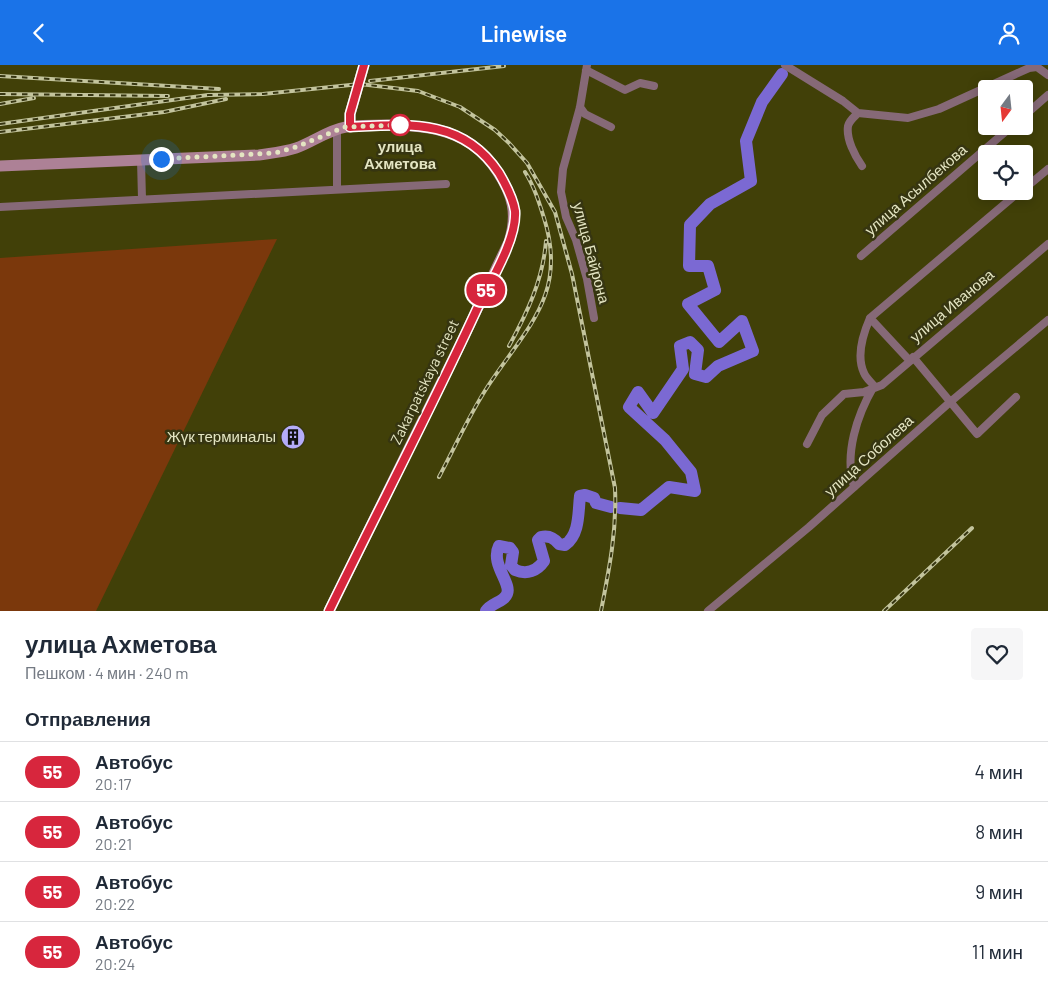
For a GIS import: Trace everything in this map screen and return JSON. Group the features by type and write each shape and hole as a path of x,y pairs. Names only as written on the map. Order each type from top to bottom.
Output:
{"street":[{"path":"350,127 350,114 364,65"},
{"path":"785,65 843,101 858,113 908,118 939,109 1029,68 1037,67 1048,75"},
{"name":"улица Байрона","path":"594,318 587,279 576,240 566,217 561,192 563,169 580,107 587,68 625,90 640,83 654,86"},
{"path":"1033,108 1048,95"},
{"path":"580,107 585,114 611,127"},
{"path":"858,113 848,124 848,129 857,159 862,166"},
{"name":"Zakarpatskaya street","path":"0,166 275,153 350,127 427,126 463,138 484,154 501,177 512,200 515,219 509,242 460,347 329,611"},
{"path":"337,130 337,189"},
{"name":"улица Асылбекова","path":"861,256 1002,135"},
{"path":"141,160 142,199"},
{"path":"1033,182 1048,169"},
{"path":"0,207 446,184"},
{"path":"854,487 850,474 850,459 859,415 874,386 864,374 861,358 863,333 870,317 1009,200"},
{"name":"улица Иванова","path":"807,444 822,415 844,394 864,392 874,386 882,385 1048,244"},
{"path":"870,317 911,359 977,434 1016,397"},
{"name":"улица Соболева","path":"708,611 809,527 949,403 1048,321"}],"shaded area":[{"path":"277,239 96,611 0,611 0,258"}],"waterway":[{"path":"620,508 641,510 669,487 695,491 691,472 665,440 629,407 638,392 653,413 683,369 680,346 690,342 698,350 695,374 706,377 718,366 753,351 742,321 719,342 688,304 715,290 708,266 689,266 690,225 710,204 751,181 746,141 762,102 782,74"},
{"path":"486,611 503,599 508,590 497,560 499,546 510,548 513,552 511,565 515,570 531,571 544,561 538,540 541,537 549,537 559,544 565,545 570,540 576,529 580,496 585,495 594,498 596,503 611,507"}],"railway":[{"path":"370,81 504,66"},
{"path":"0,76 219,89"},
{"path":"0,124 208,95 263,94 360,84 418,91 460,107 495,130 527,163 555,212 572,274 615,488 614,535 601,611"},
{"path":"0,94 168,96"},
{"path":"0,104 34,98"},
{"path":"0,132 164,112 226,99"},
{"path":"439,477 488,386 540,308 547,289 551,268 550,245 538,200 525,172"},
{"path":"509,346 538,283 546,241"},
{"path":"884,611 972,528"}],"bus line":[{"name":"55","path":"329,611 460,347 509,242 515,219 515,211 508,189 494,166 484,154 463,138 438,128 427,126 379,125 350,127 350,114 364,65"}],"place":[{"name":"улица Ахметова","path":"400,125"},
{"name":"Жүк терминалы","path":"293,437"}],"route":[{"path":"161,159 275,153 296,147 345,127 400,125"}]}
